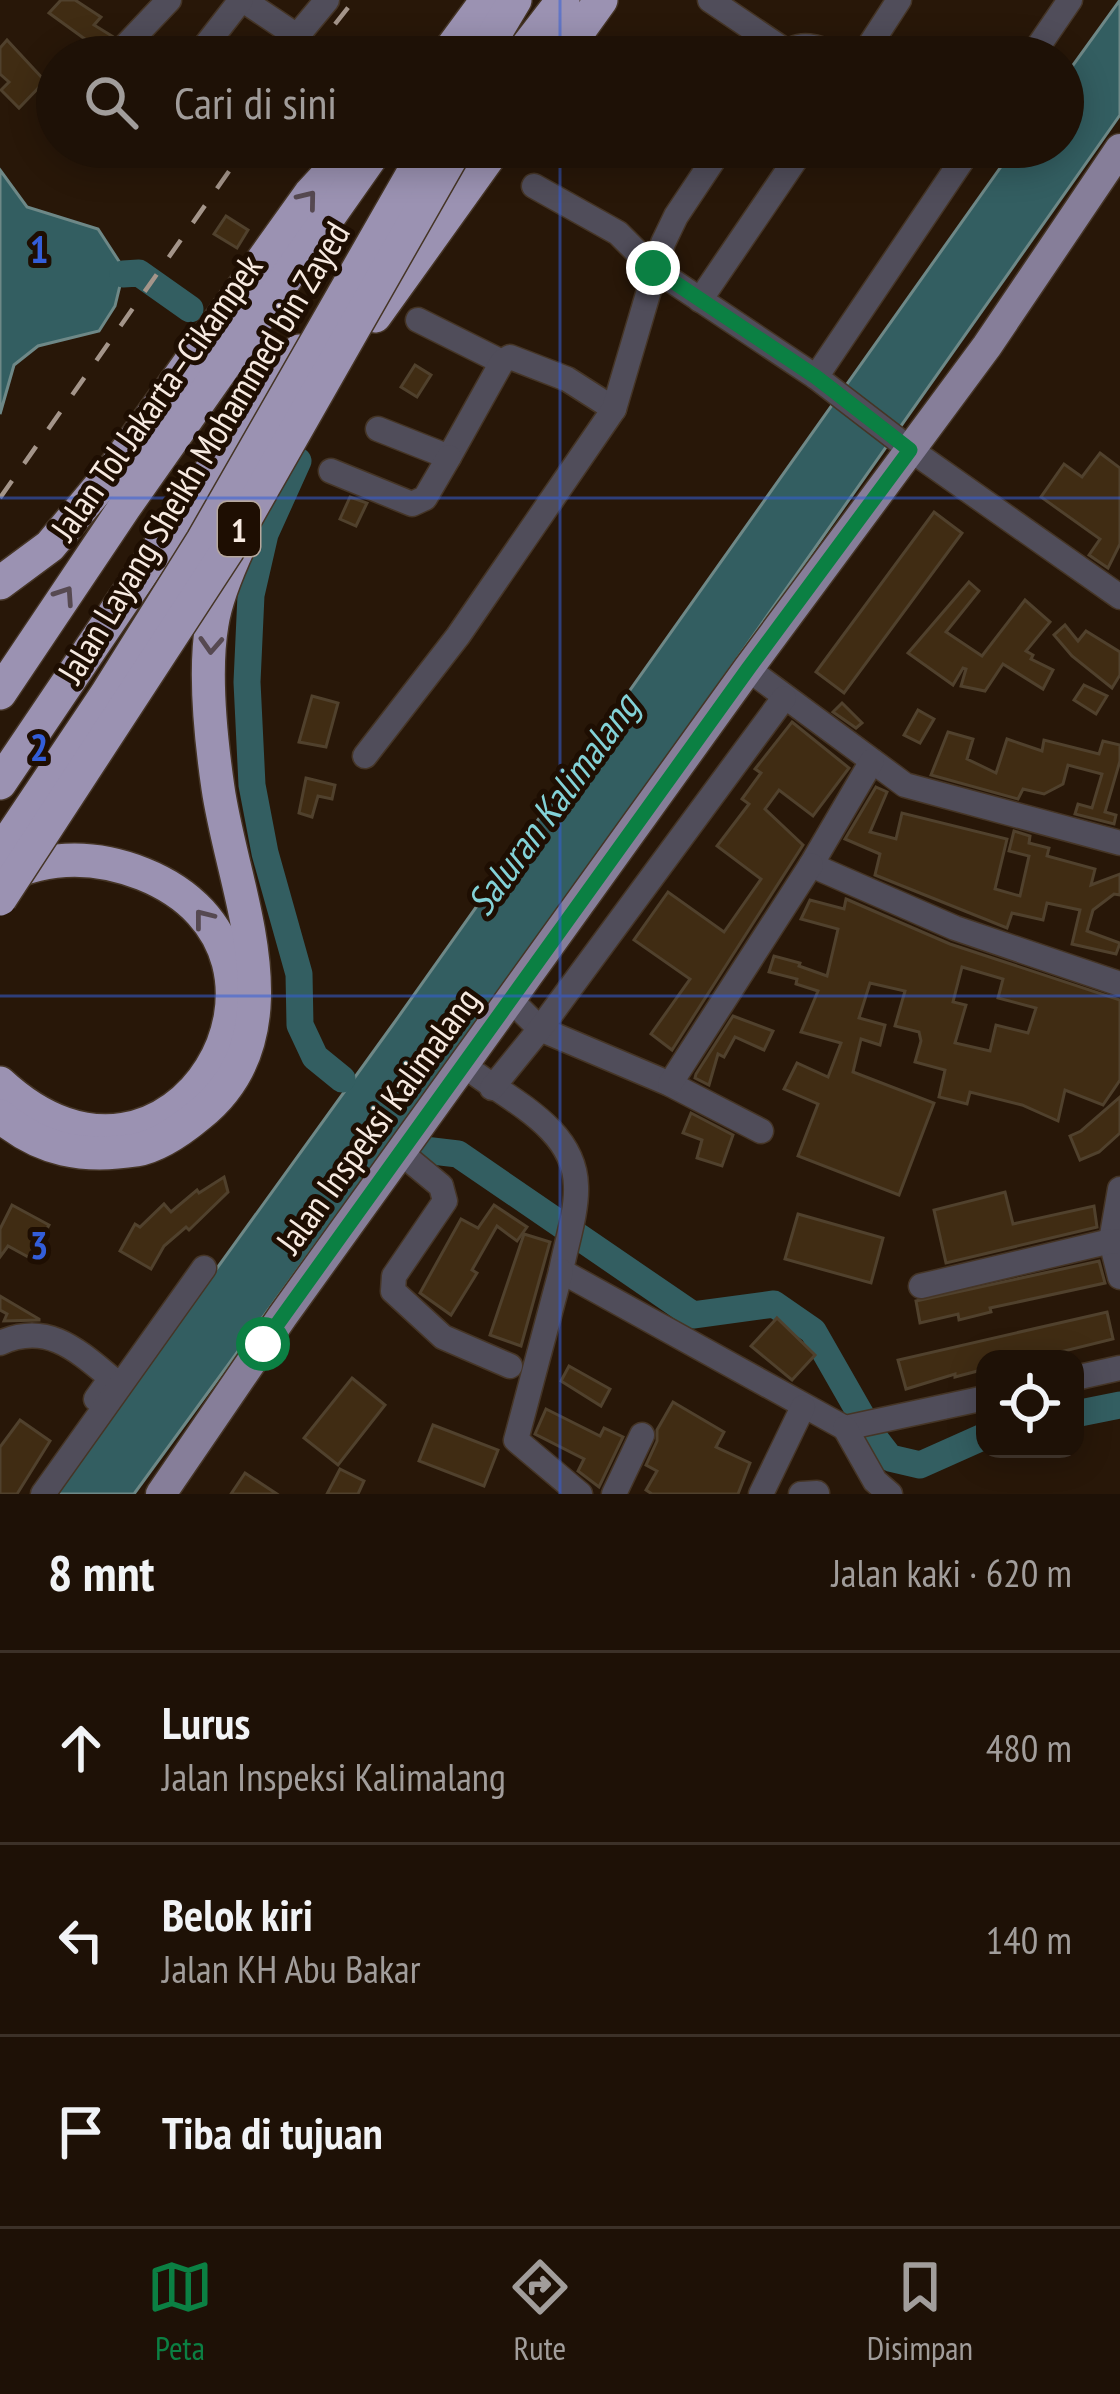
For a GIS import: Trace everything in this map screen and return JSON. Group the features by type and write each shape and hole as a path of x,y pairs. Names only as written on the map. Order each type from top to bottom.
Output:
{"highway":[{"path":"460,36 487,0"},
{"path":"494,36 515,0"},
{"path":"523,36 546,0"},
{"path":"535,36 563,0"},
{"path":"575,36 601,0"},
{"path":"0,583 50,546 111,472 310,194 334,168"},
{"name":"Jalan Tol Jakarta–Cikampek","path":"0,692 363,168"},
{"name":"Jalan Layang Sheikh Mohammed bin Zayed","path":"0,853 203,540 416,168"},
{"name":"1","path":"0,783 222,454 438,168"},
{"name":"Jalan Layang Sheikh Mohammed bin Zayed","path":"0,899 227,551 442,168"},
{"path":"0,1116 50,1148 101,1155 145,1148 171,1136 212,1105 231,1082 250,1033 255,982 250,929 218,788 209,671 212,622 256,506 297,430 481,168"},
{"path":"0,879 23,867 70,858 100,861 160,880 191,902 211,926 225,953 233,1007 217,1059 198,1088 164,1116 134,1128 71,1128 42,1117 0,1083"}],"main road":[{"name":"Jalan Inspeksi Kalimalang","path":"160,1494 905,445 987,346 1120,149"}],"street":[{"path":"136,36 169,0"},
{"path":"213,36 242,0 298,36 327,0"},
{"path":"710,0 760,36"},
{"path":"876,36 899,0"},
{"path":"1045,36 1070,0"},
{"path":"365,756 458,636 614,409 653,268 676,216 708,168"},
{"path":"700,300 790,168"},
{"path":"816,377 957,168"},
{"path":"534,186 619,232 653,268 816,377 1120,597"},
{"path":"418,320 502,362"},
{"path":"331,471 418,503 458,447 502,362 517,357 567,379 614,409"},
{"path":"378,430 448,457"},
{"path":"748,669 905,785 1120,843"},
{"path":"492,1088 784,698"},
{"path":"670,1084 872,761"},
{"path":"811,865 955,928 1120,984"},
{"path":"512,1001 540,1029 670,1084 761,1131"},
{"path":"464,1064 563,1142 574,1164 577,1191 561,1271 516,1440 580,1494"},
{"path":"400,1152 441,1186 445,1201 394,1276 393,1291 443,1337 510,1366"},
{"path":"1120,1189 1115,1242 1120,1277"},
{"path":"921,1286 1115,1242"},
{"path":"43,1494 204,1268"},
{"path":"561,1271 803,1407 849,1427 976,1399"},
{"path":"0,1343 41,1333 77,1350 111,1378 27,1494"},
{"path":"1084,1376 1120,1368"},
{"path":"760,1494 803,1407"},
{"path":"849,1427 875,1481 890,1494"},
{"path":"614,1494 642,1435"},
{"path":"801,1494 817,1493"}],"water":[{"path":"1120,0 1120,115 1084,166 1084,50"},
{"name":"Saluran Kalimalang","path":"1000,168 1083,168 567,900 134,1494 54,1494"},
{"path":"0,170 27,207 98,229 124,269 115,306 99,331 38,346 14,365 0,414"}],"building":[{"path":"61,0 75,0 101,17 94,25 112,36 81,36 49,13"},
{"path":"7,40 36,71 36,90 19,108 1,90 9,82 0,74 0,48"},
{"path":"226,216 248,230 237,248 214,234"},
{"path":"415,365 431,375 417,397 401,387"},
{"path":"1100,453 1120,468 1120,544 1108,568 1089,555 1100,539 1041,497 1064,464 1082,477"},
{"path":"350,497 367,503 356,526 340,519"},
{"path":"934,512 962,533 844,693 816,672"},
{"path":"969,582 979,591 946,632 982,656 1025,600 1050,622 1026,651 1033,655 1031,659 1053,670 1043,689 1003,664 985,691 961,686 963,668 953,685 908,653"},
{"path":"1065,625 1078,641 1086,631 1120,652 1120,675 1112,688 1054,635"},
{"path":"1084,685 1107,696 1096,714 1074,700"},
{"path":"312,696 338,703 326,747 299,742"},
{"path":"842,703 862,723 856,728 833,712"},
{"path":"918,710 934,719 920,743 904,735"},
{"path":"792,722 849,768 813,816 779,790 765,809 803,845 672,1050 651,1034 690,979 634,940 668,892 724,932 761,879 717,846 749,804 742,799 761,773 755,769"},
{"path":"948,732 973,739 967,759 996,773 1007,739 1042,751 1044,740 1099,754 1103,741 1120,745 1105,812 1116,815 1114,824 1075,814 1078,804 1092,808 1102,774 1068,765 1063,784 1044,794 1023,789 1018,799 931,775"},
{"path":"306,778 335,785 332,799 318,796 312,817 299,813"},
{"path":"876,787 887,792 870,832 896,839 902,813 1007,839 995,889 1020,896 1029,856 1009,851 1014,831 1030,836 1029,843 1049,848 1047,856 1095,869 1091,885 1120,874 1120,895 1114,894 1093,910 1087,931 1120,943 1116,954 1072,944 1080,910 1047,903 1043,920 1012,913 1007,928 875,875 880,854 845,839"},
{"path":"846,899 950,944 1120,1000 1120,1080 1103,1105 1065,1090 1058,1121 1022,1105 970,1092 967,1104 939,1097 945,1070 915,1062 919,1032 895,1026 905,991 870,983 859,1018 885,1025 880,1045 861,1039 853,1072 934,1103 899,1195 798,1156 818,1104 784,1089 797,1063 828,1077 841,1043 801,1032 818,991 769,972 774,956 827,976 838,929 801,919 810,900 844,909","holes":["962,967 1003,979 998,998 1036,1008 1028,1033 996,1025 990,1051 955,1043 966,1005 953,1002"]},
{"path":"733,1016 773,1031 764,1050 735,1037 724,1057 718,1054 709,1085 695,1078 696,1074"},
{"path":"1120,1097 1120,1133 1099,1152 1080,1160 1070,1136"},
{"path":"691,1113 733,1135 722,1166 697,1158 702,1140 683,1133"},
{"path":"224,1177 228,1192 189,1230 186,1227 164,1246 151,1269 120,1251 135,1224 140,1227 164,1204 171,1212 197,1190"},
{"path":"1005,1192 1013,1224 1094,1206 1097,1227 946,1263 934,1210"},
{"path":"12,1205 49,1225 30,1258 8,1246 0,1257 0,1229"},
{"path":"494,1205 527,1227 517,1241 497,1226 472,1270 477,1273 451,1315 420,1293 461,1219 478,1228"},
{"path":"798,1214 883,1238 871,1283 785,1259"},
{"path":"524,1234 550,1242 521,1346 490,1335"},
{"path":"1099,1261 1105,1283 990,1308 991,1312 959,1320 958,1314 920,1323 916,1301"},
{"path":"0,1296 39,1320 4,1321 7,1314 0,1310"},
{"path":"1107,1312 1113,1339 1068,1350 976,1350 976,1371 906,1389 898,1360"},
{"path":"777,1318 815,1355 792,1380 751,1346"},
{"path":"569,1366 610,1389 601,1406 561,1381"},
{"path":"352,1378 385,1405 338,1465 304,1438"},
{"path":"673,1402 724,1432 716,1447 750,1463 738,1494 652,1494 646,1490 657,1471 646,1465 657,1430"},
{"path":"546,1409 600,1436 604,1428 623,1437 599,1487 578,1471 584,1459 535,1434"},
{"path":"20,1420 50,1441 17,1494 0,1494 0,1447"},
{"path":"433,1425 498,1450 484,1486 419,1461"},
{"path":"340,1469 364,1481 358,1494 327,1494"},
{"path":"245,1473 277,1494 231,1494"}],"waterway":[{"path":"123,274 139,273 190,309"},
{"path":"298,461 265,534 251,595 247,682 252,785 265,853 299,974 300,1025 315,1057 342,1079"},
{"path":"424,1150 458,1154 693,1315 774,1304 813,1331 890,1458 920,1465 976,1440"},
{"path":"1084,1412 1120,1405"}],"railway":[{"path":"326,36 354,0"},
{"path":"0,498 231,168"}],"route":[{"path":"263,1344 910,450 816,377 653,268"}]}
